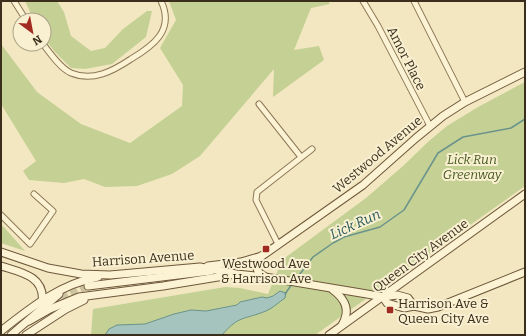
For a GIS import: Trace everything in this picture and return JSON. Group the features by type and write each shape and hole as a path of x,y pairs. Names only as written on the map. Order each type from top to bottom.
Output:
{"main road":[{"name":"Westwood Avenue","path":"200,267 241,262 262,256 363,185 430,126 465,102 525,72"},
{"name":"Queen City Avenue","path":"333,334 383,296 525,194"},
{"name":"Harrison Avenue","path":"1,252 63,272 110,275 200,267 236,274 265,277 313,286 383,296 387,303 404,308 414,306 428,309 438,307 525,272"},
{"path":"262,256 257,262 256,268 259,274 265,277"},
{"path":"1,266 27,274 35,279 43,299 40,311 11,335"},
{"path":"88,286 218,270"},
{"path":"29,320 68,301 89,296 236,274"},
{"path":"1,331 43,299 76,283 110,275"},
{"path":"11,335 76,283"},
{"path":"333,289 342,297 346,306 346,315 341,327"},
{"path":"26,335 89,296"}],"street":[{"path":"14,1 21,12"},
{"path":"50,52 60,64 70,72 89,76 105,74 113,71 145,51 154,44 159,37 166,21 165,12 161,1"},
{"name":"Amor Place","path":"363,1 378,26 430,126"},
{"path":"414,1 465,102"},
{"path":"259,104 301,157"},
{"path":"278,244 256,200 256,195 258,190 312,149"},
{"path":"1,215 30,244 53,211 34,194"}],"green space":[{"path":"25,1 57,1 64,12 71,36 91,51 105,48 123,29 147,11 152,11 146,37 112,64 85,69 71,68 52,48 52,12 30,12"},
{"path":"169,1 328,1 330,4 311,8 294,50 319,46 324,60 273,97 274,69 200,156 172,174 137,186 105,187 84,179 64,183 29,180 23,171 36,161 1,104 1,44 37,92 81,124 130,143 182,106 183,85 160,48 176,20"},
{"name":"Lick Run Greenway","path":"525,82 525,186 315,335 91,335 93,309 225,287 240,288 268,294 282,260 366,198 447,126 478,107"},
{"path":"3,226 25,251 1,243 1,227"}],"water":[{"path":"280,291 286,293 285,298 274,307 238,321 222,335 105,335 109,329 117,325 145,324 191,310 206,311 237,305 240,302 262,297 267,298"}],"waterway":[{"name":"Lick Run","path":"296,279 313,257 333,243 344,237 380,227 404,210 438,153 463,137 511,128 525,119"},
{"name":"Lick Run","path":"285,294 292,284"}],"tunnel":[{"path":"44,310 62,298 88,286"}],"place":[{"name":"Westwood Ave & Harrison Ave","path":"266,249"},
{"name":"Harrison Ave & Queen City Ave","path":"390,310"}]}
